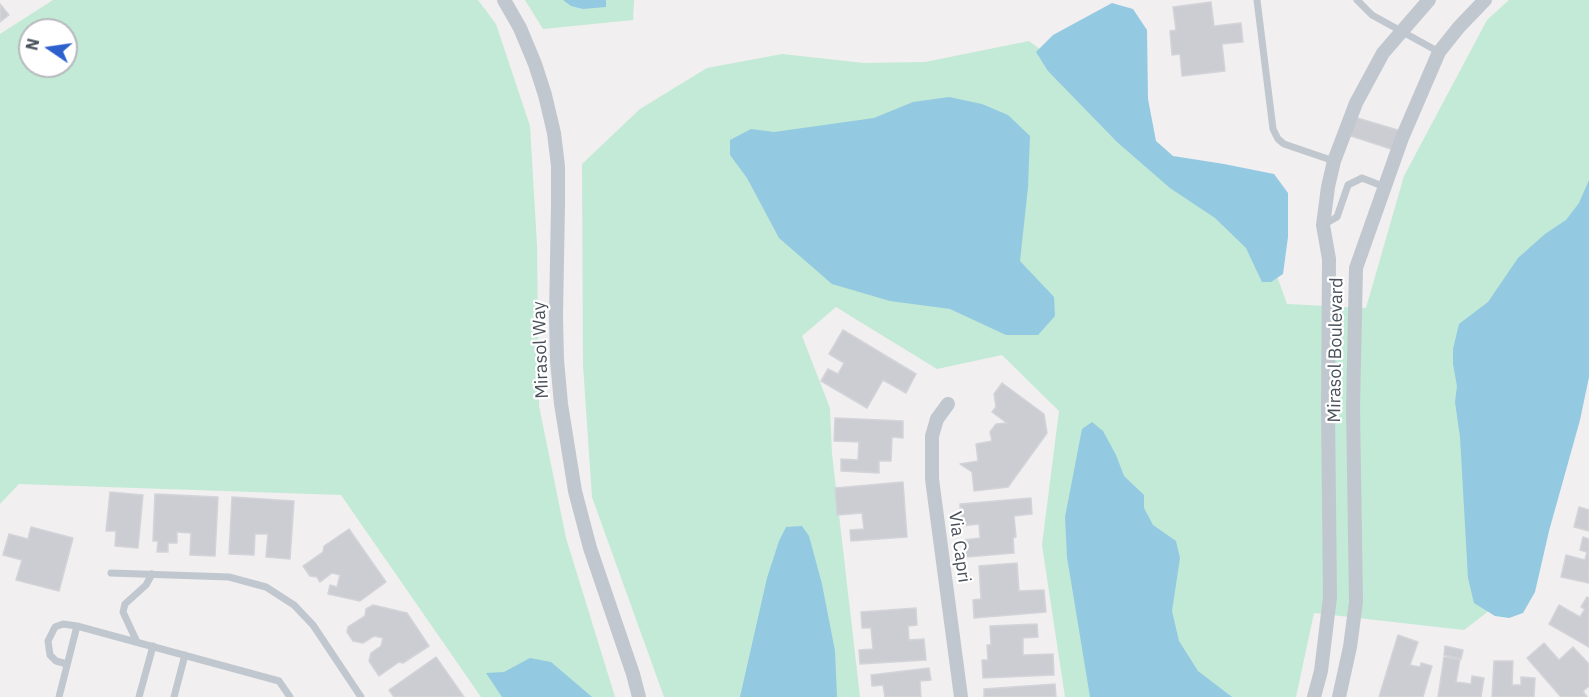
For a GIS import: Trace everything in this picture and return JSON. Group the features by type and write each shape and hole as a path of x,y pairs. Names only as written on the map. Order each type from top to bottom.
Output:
{"street":[{"name":"Mirasol Way","path":"504,0 520,28 535,64 554,134 558,176 557,360 575,491 590,548 639,697"},
{"name":"Mirasol Boulevard","path":"1314,697 1321,671 1330,597 1329,259 1323,225 1328,187 1334,161 1356,103 1383,53 1429,0"},
{"name":"Mirasol Boulevard","path":"1339,697 1348,657 1356,602 1353,407 1356,268 1402,138 1439,52 1485,0"},
{"name":"Via Capri","path":"948,404 937,419 932,436 932,479 961,697"}],"lane":[{"path":"1257,0 1273,129 1278,139 1284,144 1334,161"},
{"path":"1357,0 1372,15 1439,52"},
{"path":"1323,225 1336,217 1348,185 1362,178 1385,187"},
{"path":"111,573 229,577 266,587 294,605 313,625 361,697"},
{"path":"137,642 123,612 125,604 146,585 153,574"},
{"path":"67,664 56,661 50,655 48,641 55,627 63,624 279,681 290,697"},
{"path":"59,697 77,627"},
{"path":"139,697 153,646"},
{"path":"174,697 185,655"}],"green space":[{"path":"53,0 478,0 496,24 530,126 537,245 539,406 566,538 615,697 481,697 341,495 19,484 0,504 0,34 18,22 18,78 78,78 78,18 25,18"},
{"path":"525,0 634,0 633,20 543,29"},
{"path":"1509,0 1589,0 1589,289 1503,600 1464,630 1314,613 1296,697 1065,697 1042,545 1059,411 1002,355 937,369 836,307 802,336 830,408 832,454 860,697 664,697 592,497 583,365 582,164 640,109 707,68 782,54 864,63 925,62 1029,41 1077,77 1268,251 1287,304 1366,308 1404,176 1487,20"}],"water":[{"path":"563,0 606,0 606,7 583,9 571,6"},
{"path":"1112,3 1133,9 1147,30 1148,99 1156,141 1173,156 1274,174 1288,193 1288,237 1283,274 1271,282 1262,282 1246,248 1215,218 1170,188 1117,142 1048,71 1036,52 1053,35"},
{"path":"949,97 982,104 1008,115 1030,136 1028,187 1020,261 1054,297 1055,316 1038,335 1006,335 950,309 890,301 832,284 779,238 747,178 730,155 730,140 751,129 774,132 874,118 913,102"},
{"path":"1589,180 1589,377 1580,420 1549,531 1535,592 1523,613 1509,618 1495,616 1474,603 1468,578 1453,349 1459,324 1488,302 1518,258 1545,234 1566,220 1579,203"},
{"path":"1092,422 1103,431 1124,476 1144,495 1144,508 1153,525 1176,541 1180,558 1172,611 1179,641 1198,671 1232,697 1090,697 1067,557 1065,517 1082,429"},
{"path":"802,526 809,536 822,584 835,651 837,697 740,697 767,578 779,541 786,527"},
{"path":"530,658 551,662 592,697 502,697 486,673 504,672"}],"building":[{"path":"1211,2 1214,26 1241,23 1243,42 1222,44 1225,71 1182,76 1180,54 1172,55 1170,31 1176,30 1173,7"},
{"path":"0,4 9,15 0,22"},
{"path":"1354,117 1401,131 1394,150 1348,135"},
{"path":"843,330 916,374 906,393 883,380 867,408 821,381 828,369 838,374 844,363 829,354"},
{"path":"1002,383 1044,414 1047,433 1008,487 974,491 972,472 960,464 978,461 976,444 992,441 990,432 996,424 1007,423 992,412 996,407 994,394"},
{"path":"835,418 903,421 903,438 892,437 891,461 879,461 879,473 841,471 841,459 858,460 859,442 834,441"},
{"path":"903,482 907,537 851,541 850,530 864,529 862,513 837,515 835,488"},
{"path":"110,492 143,495 138,548 115,546 116,531 106,531"},
{"path":"155,494 218,497 215,556 190,555 191,533 177,532 177,543 168,543 168,552 157,552 158,541 153,541"},
{"path":"232,497 294,501 290,559 266,557 268,534 255,534 254,555 229,554"},
{"path":"1031,498 1032,514 1014,516 1016,537 1013,538 1014,553 966,557 964,540 980,538 979,524 961,526 960,504"},
{"path":"1579,507 1589,510 1589,531 1574,527"},
{"path":"31,527 73,538 59,591 16,580 22,560 3,555 9,534 28,539"},
{"path":"349,529 386,582 360,601 328,594 330,585 337,587 340,575 332,573 320,582 317,577 310,576 303,566 323,552 324,546"},
{"path":"1583,537 1589,539 1589,583 1561,577 1566,555 1585,560 1587,552 1580,550"},
{"path":"1017,563 1019,591 1044,590 1046,612 974,618 973,600 981,599 979,566"},
{"path":"1587,597 1589,598 1589,647 1549,624 1559,605 1580,617 1585,609 1581,607"},
{"path":"373,605 407,613 429,646 379,676 369,661 371,653 381,646 383,638 374,636 363,643 353,641 347,632 348,627 365,616 366,609"},
{"path":"916,608 917,625 908,626 909,640 924,639 926,660 860,664 859,650 873,649 871,628 862,628 861,612"},
{"path":"1037,624 1038,637 1023,638 1023,655 1053,654 1054,675 983,678 982,660 988,660 987,645 991,645 990,626"},
{"path":"1398,635 1418,642 1410,665 1420,667 1421,663 1432,666 1423,697 1379,697"},
{"path":"1544,643 1559,660 1573,647 1589,664 1589,686 1583,691 1587,697 1561,697 1527,658"},
{"path":"1445,646 1463,650 1461,659 1444,655"},
{"path":"436,657 464,697 394,697 389,690"},
{"path":"1444,657 1460,659 1456,682 1471,684 1472,676 1484,678 1481,697 1438,697"},
{"path":"1494,661 1513,661 1512,685 1521,685 1521,677 1535,678 1534,697 1492,697"},
{"path":"929,668 931,680 920,681 921,697 885,697 883,685 872,686 871,675"},
{"path":"1055,684 1056,697 984,697 984,689"}]}
